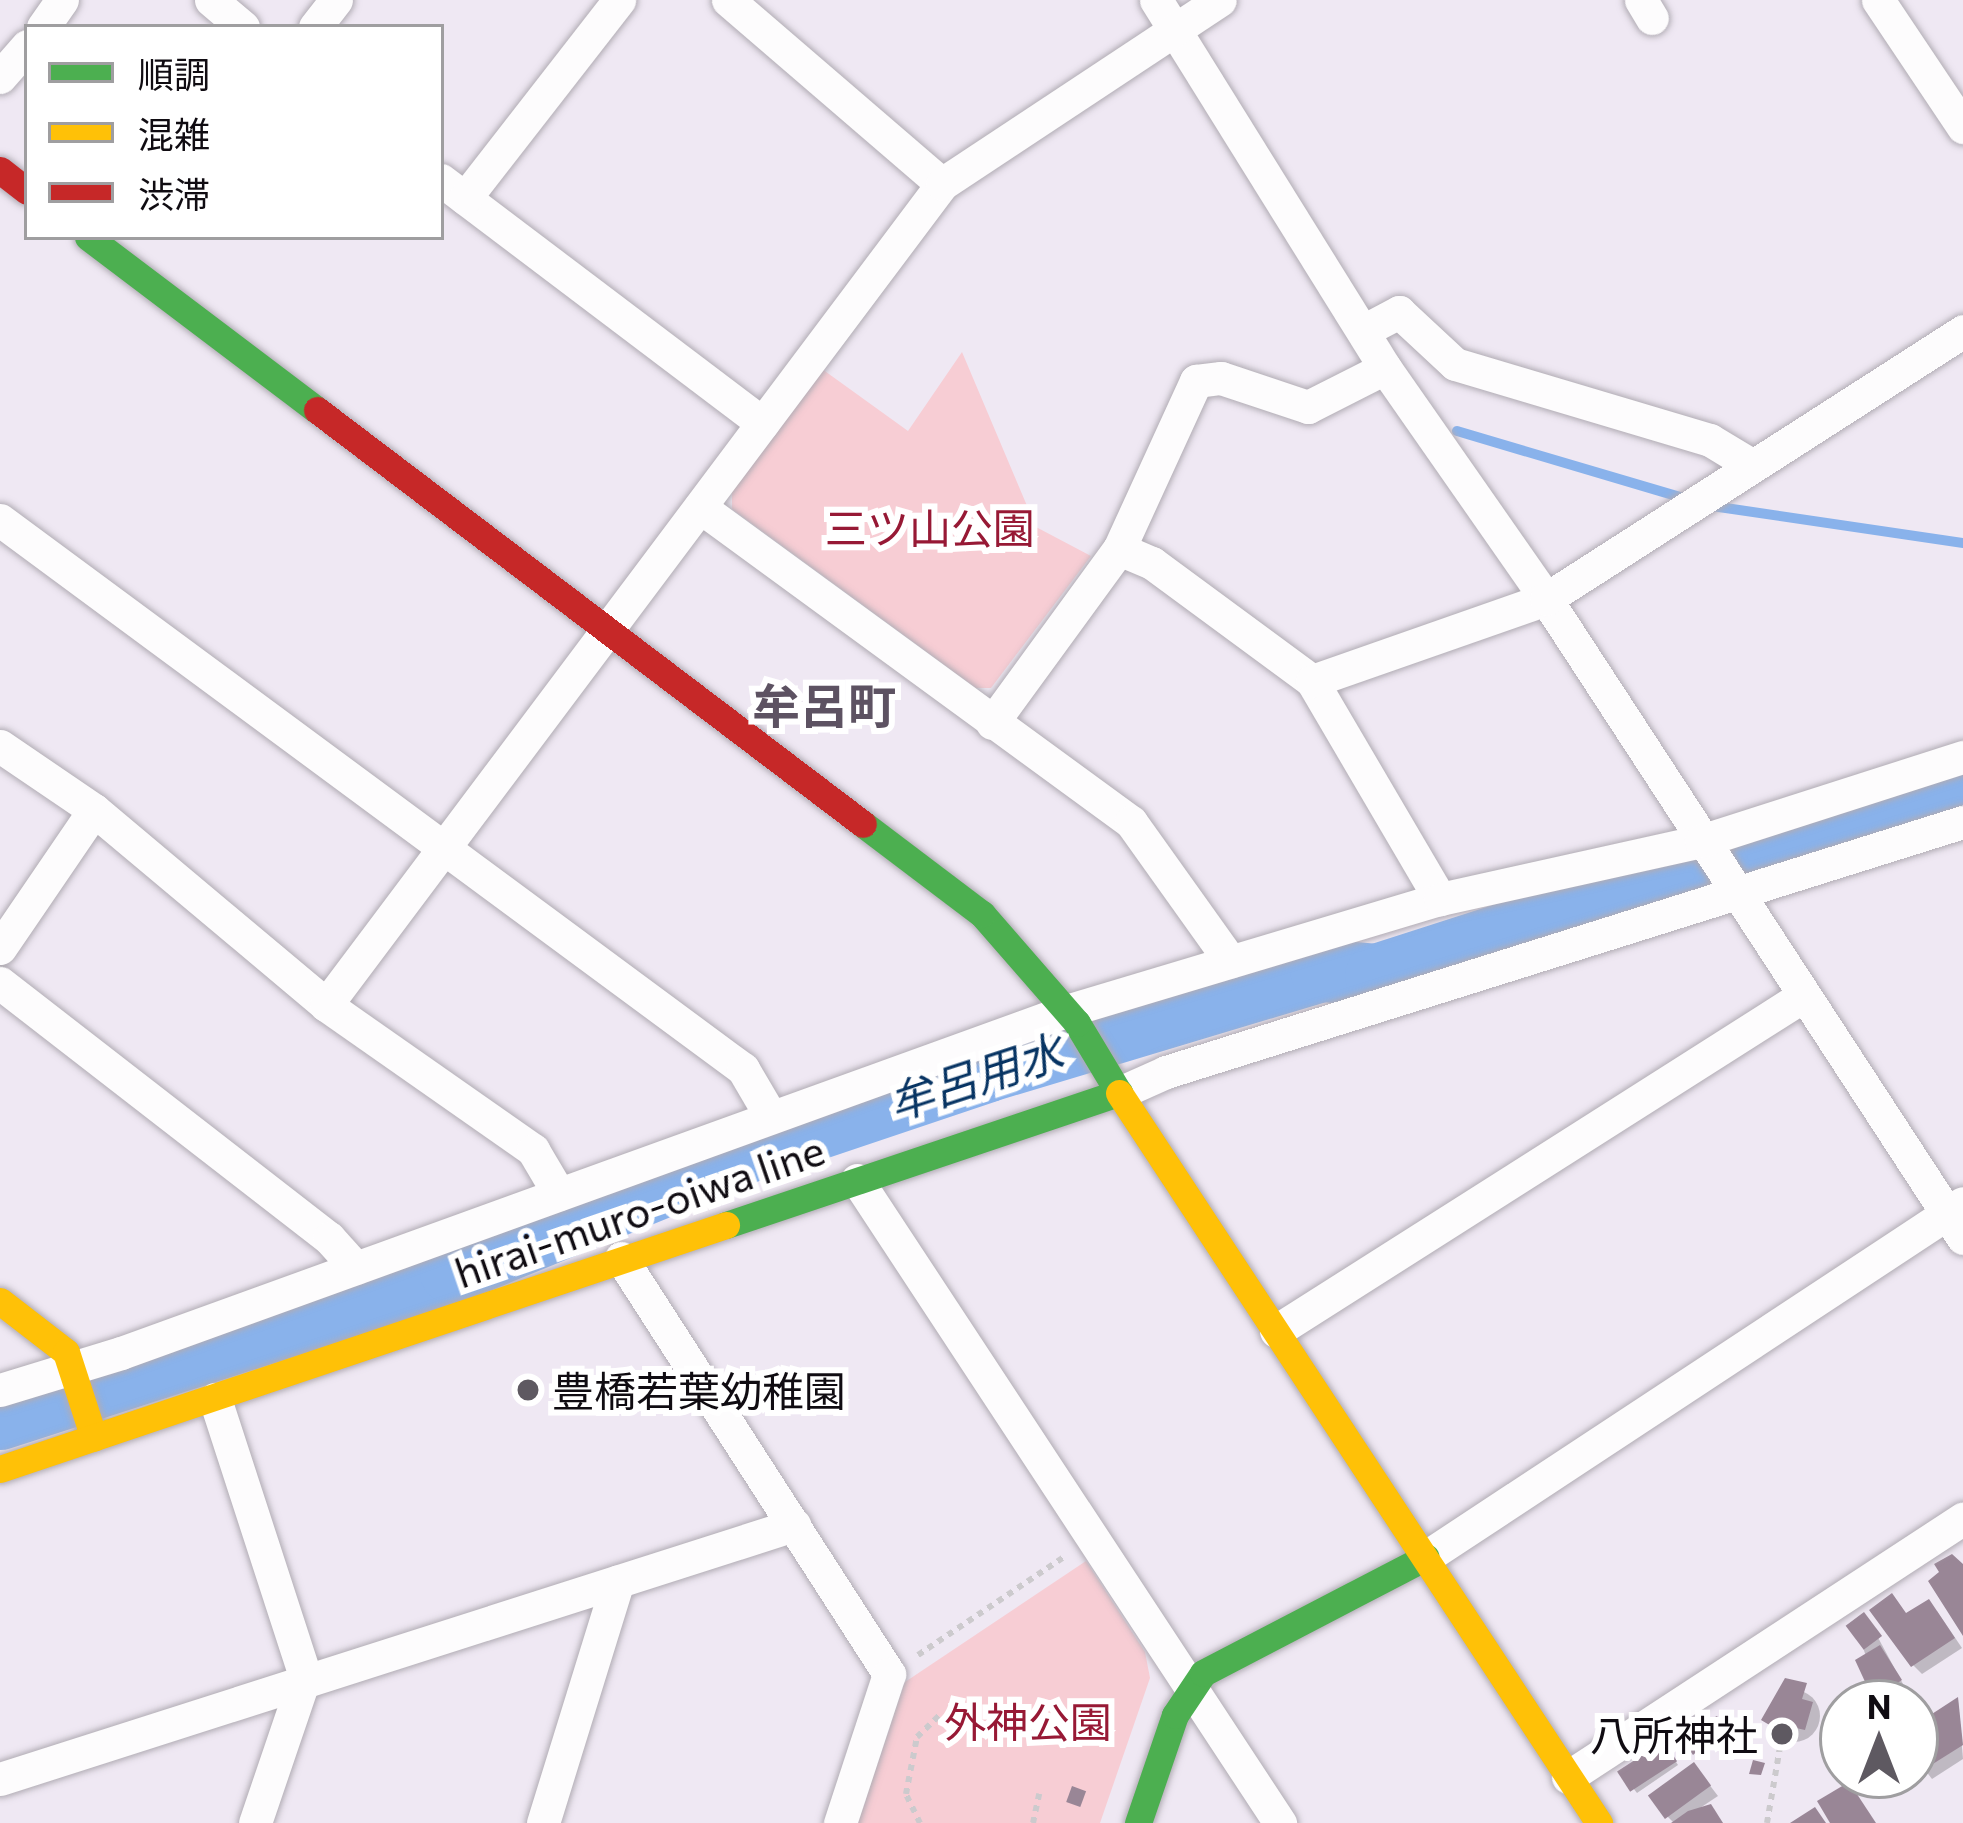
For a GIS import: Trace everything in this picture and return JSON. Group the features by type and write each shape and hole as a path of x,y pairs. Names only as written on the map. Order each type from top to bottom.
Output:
{"main road":[{"path":"0,170 24,189"},
{"path":"92,240 982,914 1071,1017 1599,1823"},
{"name":"hirai-muro-oiwa line","path":"0,1469 857,1180 1112,1083"},
{"path":"0,1301 47,1333 76,1373 94,1438"},
{"path":"1138,1823 1191,1685 1426,1557"}],"street":[{"path":"212,0 240,24"},
{"path":"619,0 453,189 762,423"},
{"path":"728,0 942,184"},
{"path":"1156,0 1385,368 1546,599 1803,996 1958,1218 1426,1557"},
{"path":"326,1005 942,184 1220,0"},
{"path":"1878,0 1963,127"},
{"path":"0,77 24,49"},
{"path":"1363,331 1399,312 1455,364 1710,440 1753,466"},
{"path":"1312,681 1546,599 1963,331"},
{"path":"992,723 1119,549 1196,381 1221,378 1308,407 1385,368"},
{"path":"700,507 1131,822 1229,961"},
{"path":"0,520 743,1069 770,1115"},
{"path":"1119,549 1152,563 1312,681 1440,899"},
{"path":"0,746 94,810 326,1005 533,1150 559,1194"},
{"path":"0,1390 76,1373 770,1115 1229,961 1440,899 1705,847 1963,758"},
{"path":"0,949 94,810"},
{"path":"1112,1083 1166,1072 1731,889 1963,823"},
{"path":"0,983 329,1238 356,1268"},
{"path":"1276,1331 1803,996"},
{"path":"857,1180 1280,1823"},
{"path":"621,1258 889,1674 840,1823"},
{"path":"215,1399 304,1676 255,1823"},
{"path":"1568,1777 1963,1519"},
{"path":"0,1779 304,1676 794,1525"},
{"path":"543,1823 619,1581"}],"path":[{"path":"889,1674 1090,1540"},
{"path":"920,1823 907,1794 917,1737 943,1713"},
{"path":"1767,1823 1782,1735"},
{"path":"1033,1823 1039,1794"}],"green space":[{"name":"三ツ山公園","path":"962,352 1036,527 1091,556 991,688 976,688 732,509 732,491 822,369 908,431"},
{"name":"外神公園","path":"1086,1561 1145,1652 1150,1678 1100,1823 858,1823 905,1682"}],"building":[{"path":"1952,1554 1963,1564 1963,1636 1928,1581 1939,1572 1934,1564"},
{"path":"1892,1593 1906,1613 1929,1599 1955,1638 1911,1667 1869,1610"},
{"path":"1864,1612 1882,1636 1864,1650 1846,1626"},
{"path":"1880,1645 1901,1679 1864,1679 1855,1660"},
{"path":"1785,1678 1807,1683 1802,1699 1813,1702 1805,1730 1796,1728 1793,1739 1761,1720"},
{"path":"1958,1697 1963,1745 1939,1760 1939,1709"},
{"path":"1717,1716 1724,1727 1693,1755 1679,1735"},
{"path":"1664,1741 1677,1761 1630,1792 1617,1771"},
{"path":"1753,1760 1765,1763 1761,1775 1749,1774"},
{"path":"1694,1762 1711,1785 1665,1819 1648,1796"},
{"path":"1072,1786 1086,1791 1080,1807 1066,1802"},
{"path":"1860,1799 1876,1823 1830,1823 1817,1801"},
{"path":"1711,1804 1723,1823 1671,1823 1688,1811"},
{"path":"1815,1807 1826,1823 1790,1823"}],"waterway":[{"path":"1457,431 1687,499"},
{"path":"1712,506 1963,543"},
{"name":"牟呂用水","path":"0,1418 451,1272 745,1152 988,1070 1321,970 1376,975 1963,786"}],"traffic: fast":[{"path":"92,240 317,410"},
{"path":"726,1225 1119,1093 1077,1023 982,914 863,824"},
{"path":"1138,1823 1175,1715 1203,1673 1426,1557"}],"traffic: slow":[{"path":"1119,1093 1599,1823"},
{"path":"0,1469 726,1225"},
{"path":"0,1301 66,1352 94,1438"}],"traffic: jam":[{"path":"0,170 24,189"},
{"path":"317,410 863,824"}],"place":[{"name":"豊橋若葉幼稚園","path":"528,1390"},
{"name":"八所神社","path":"1782,1734"}],"district":[{"name":"牟呂町","path":"824,705"}]}
